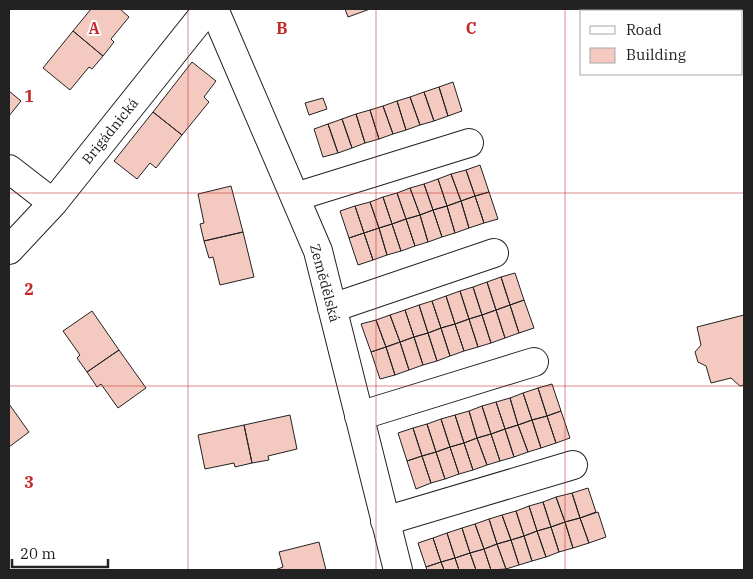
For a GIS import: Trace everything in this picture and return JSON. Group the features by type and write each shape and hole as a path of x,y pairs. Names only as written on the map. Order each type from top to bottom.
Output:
{"street":[{"name":"Brigádnická","path":"9,250 53,203 208,9"},
{"name":"Zemědělská","path":"214,9 318,251 398,570"},
{"path":"295,197 469,143"},
{"path":"9,169 53,203"},
{"path":"332,308 494,254"},
{"path":"359,416 534,362"},
{"path":"385,521 573,465"}],"building":[{"path":"91,9 120,9 129,17 111,39 114,42 103,56 73,31"},
{"path":"345,9 370,9 348,17"},
{"path":"656,9 710,10 656,10"},
{"path":"73,31 103,56 92,69 89,67 70,90 43,68"},
{"path":"192,62 216,81 204,97 209,102 182,135 153,112"},
{"path":"453,82 462,111 448,116 439,87"},
{"path":"439,87 448,116 434,121 424,92"},
{"path":"9,91 21,101 9,116"},
{"path":"424,92 434,121 420,125 410,97"},
{"path":"410,97 420,125 406,130 397,101"},
{"path":"323,98 327,109 309,115 305,103"},
{"path":"397,101 406,130 393,134 383,106"},
{"path":"383,106 393,134 379,139 370,110"},
{"path":"370,110 379,139 365,143 356,114"},
{"path":"153,112 182,135 156,168 150,163 137,179 114,161"},
{"path":"356,114 365,143 352,148 342,119"},
{"path":"342,119 352,148 338,153 328,124"},
{"path":"328,124 338,153 323,157 314,129"},
{"path":"480,165 489,192 475,196 466,170"},
{"path":"466,170 475,196 461,201 451,174"},
{"path":"451,174 461,201 447,206 438,179"},
{"path":"438,179 447,206 433,210 424,184"},
{"path":"424,184 433,210 420,215 410,188"},
{"path":"231,186 243,232 204,241 200,224 204,223 198,194"},
{"path":"410,188 420,215 406,219 397,193"},
{"path":"489,192 498,219 484,223 475,196"},
{"path":"397,193 406,219 392,224 383,197"},
{"path":"475,196 484,223 469,228 461,201"},
{"path":"383,197 392,224 379,228 370,202"},
{"path":"461,201 469,228 455,233 447,206"},
{"path":"370,202 379,228 364,233 355,206"},
{"path":"355,206 364,233 349,238 340,211"},
{"path":"447,206 455,233 442,237 433,210"},
{"path":"433,210 442,237 428,242 420,215"},
{"path":"420,215 428,242 415,246 406,219"},
{"path":"406,219 415,246 401,251 392,224"},
{"path":"392,224 401,251 387,255 379,228"},
{"path":"379,228 387,255 373,260 364,233"},
{"path":"243,232 254,277 220,285 213,257 209,258 204,241"},
{"path":"364,233 373,260 358,265 349,238"},
{"path":"515,273 524,300 510,305 501,277"},
{"path":"501,277 510,305 496,310 487,282"},
{"path":"487,282 496,310 482,315 473,287"},
{"path":"473,287 482,315 469,319 460,291"},
{"path":"460,291 469,319 455,324 446,296"},
{"path":"446,296 455,324 441,328 432,301"},
{"path":"524,300 534,328 519,333 510,305"},
{"path":"432,301 441,328 428,333 419,305"},
{"path":"419,305 428,333 414,337 405,310"},
{"path":"510,305 519,333 505,338 496,310"},
{"path":"405,310 414,337 400,342 390,315"},
{"path":"496,310 505,338 491,343 482,315"},
{"path":"92,311 119,350 87,372 77,358 80,355 63,331"},
{"path":"390,315 400,342 386,347 376,320"},
{"path":"482,315 491,343 478,347 469,319"},
{"path":"744,315 744,385 740,386 731,378 711,383 706,366 698,362 695,352 701,345 697,327"},
{"path":"469,319 478,347 464,351 455,324"},
{"path":"376,320 386,347 371,352 361,324"},
{"path":"455,324 464,351 450,356 441,328"},
{"path":"441,328 450,356 437,361 428,333"},
{"path":"428,333 437,361 423,365 414,337"},
{"path":"414,337 423,365 409,370 400,342"},
{"path":"400,342 409,370 395,375 386,347"},
{"path":"386,347 395,375 380,379 371,352"},
{"path":"119,350 146,388 118,408 101,384 97,387 87,372"},
{"path":"552,384 561,411 547,416 538,388"},
{"path":"538,388 547,416 532,420 523,393"},
{"path":"523,393 532,420 518,425 510,398"},
{"path":"510,398 518,425 505,429 496,402"},
{"path":"496,402 505,429 491,434 482,406"},
{"path":"9,404 29,432 9,447"},
{"path":"482,406 491,434 477,438 469,411"},
{"path":"469,411 477,438 464,443 455,415"},
{"path":"561,411 570,438 556,443 547,416"},
{"path":"290,415 297,449 268,456 269,460 252,463 244,425"},
{"path":"455,415 464,443 450,447 441,419"},
{"path":"547,416 556,443 541,448 532,420"},
{"path":"441,419 450,447 436,452 427,424"},
{"path":"532,420 541,448 528,452 518,425"},
{"path":"427,424 436,452 422,456 413,428"},
{"path":"244,425 252,463 235,467 234,463 205,469 198,435"},
{"path":"518,425 528,452 514,457 505,429"},
{"path":"413,428 422,456 407,461 398,433"},
{"path":"505,429 514,457 500,461 491,434"},
{"path":"491,434 500,461 487,465 477,438"},
{"path":"477,438 487,465 473,470 464,443"},
{"path":"464,443 473,470 459,474 450,447"},
{"path":"450,447 459,474 445,479 436,452"},
{"path":"436,452 445,479 431,483 422,456"},
{"path":"422,456 431,483 416,489 407,461"},
{"path":"588,488 596,512 580,518 572,493"},
{"path":"572,493 580,518 565,522 556,497"},
{"path":"556,497 565,522 551,527 543,502"},
{"path":"543,502 551,527 537,531 529,506"},
{"path":"529,506 537,531 524,536 516,511"},
{"path":"516,511 524,536 511,540 502,515"},
{"path":"598,512 606,537 589,543 580,518"},
{"path":"502,515 511,540 497,544 489,519"},
{"path":"580,518 589,543 573,548 565,522"},
{"path":"489,519 497,544 484,549 475,524"},
{"path":"565,522 573,548 559,552 551,527"},
{"path":"475,524 484,549 470,553 462,528"},
{"path":"551,527 559,552 546,557 537,531"},
{"path":"462,528 470,553 455,558 447,533"},
{"path":"537,531 546,557 532,561 524,536"},
{"path":"447,533 455,558 441,562 433,538"},
{"path":"524,536 532,561 519,565 511,540"},
{"path":"433,538 441,562 426,567 418,543"},
{"path":"511,540 519,565 506,569 497,544"},
{"path":"319,542 326,570 275,570 283,567 279,552"},
{"path":"497,544 506,569 491,570 484,549"},
{"path":"484,549 491,570 476,570 470,553"},
{"path":"470,553 476,570 459,570 455,558"},
{"path":"455,558 459,570 444,570 441,562"},
{"path":"441,562 444,570 427,570 426,567"}]}
